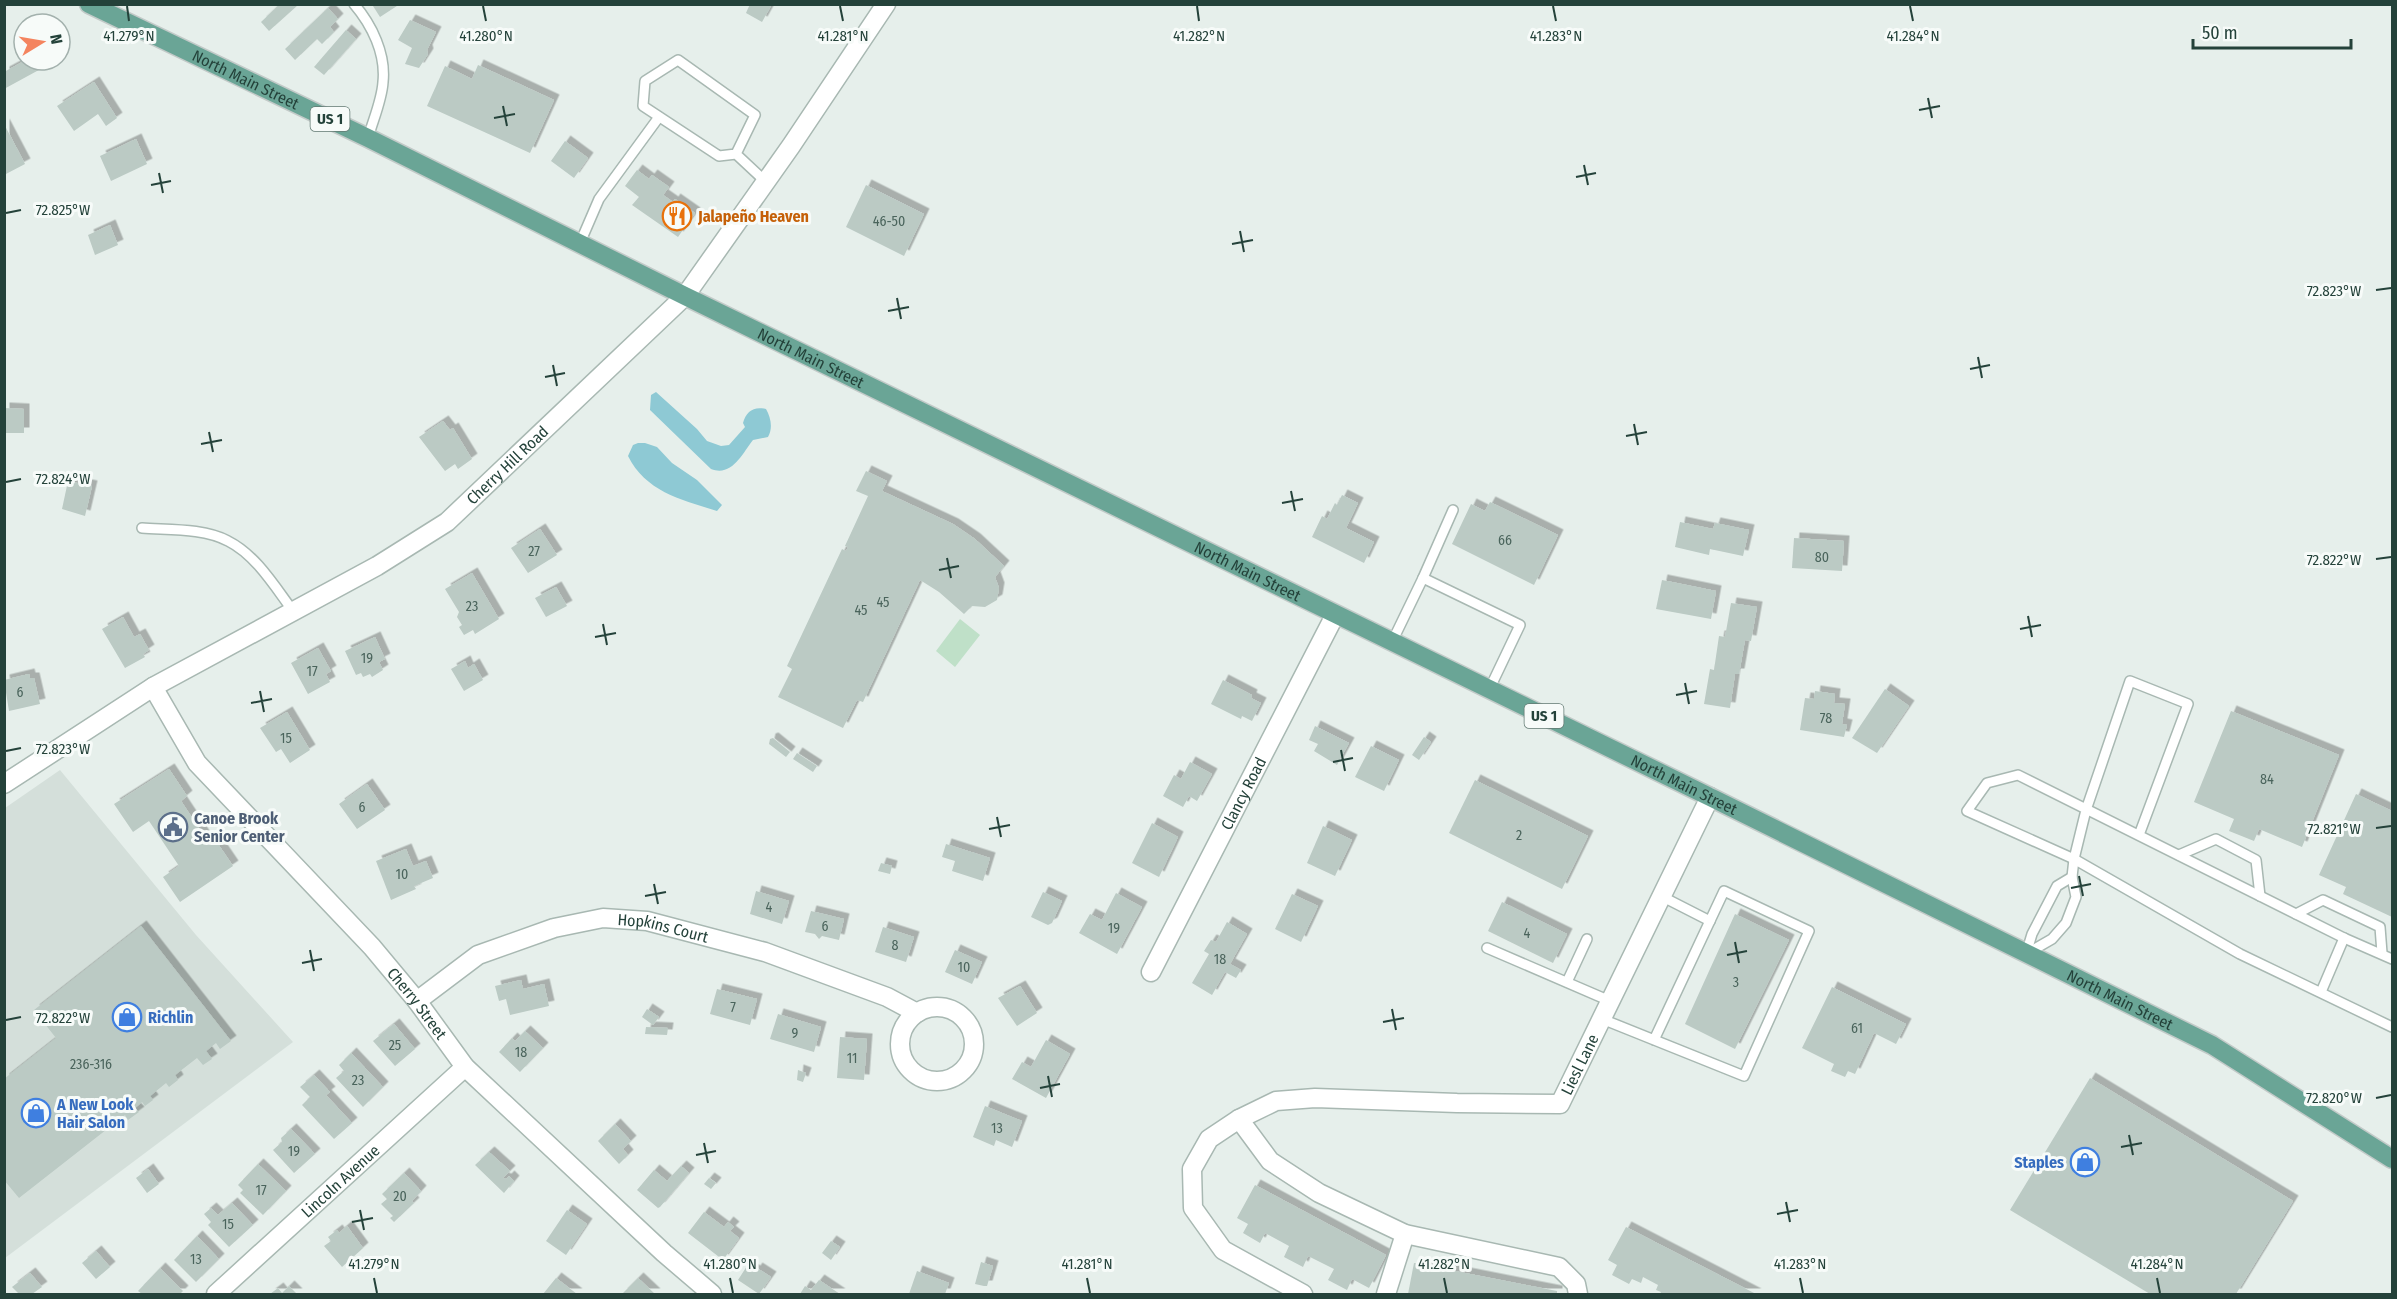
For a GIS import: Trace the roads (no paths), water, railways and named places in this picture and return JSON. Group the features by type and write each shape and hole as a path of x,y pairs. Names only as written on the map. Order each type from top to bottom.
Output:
{"main road":[{"name":"North Main Street","path":"90,4 368,138 1335,615 1710,796 2212,1045 2392,1158"}],"street":[{"name":"Cherry Hill Road","path":"4,784 153,687 377,566 447,522 685,296 766,182 886,4"},
{"name":"Clancy Road","path":"1151,972 1335,615"},
{"name":"Cherry Street","path":"153,687 196,763 372,947 417,1001 465,1066 664,1253 712,1294"},
{"name":"Liesl Lane","path":"1303,1294 1223,1251 1193,1208 1192,1168 1209,1139 1239,1119 1276,1101 1315,1098 1560,1104 1710,796"},
{"name":"Hopkins Court","path":"417,1001 477,955 554,928 603,918 647,921 765,952 887,998 917,1013"},
{"path":"930,1008 945,1008 958,1014 968,1024 974,1038 973,1052 968,1065 957,1076 944,1081 930,1081 916,1075 906,1065 901,1051 901,1037 907,1023 917,1013 930,1008"},
{"name":"Lincoln Avenue","path":"216,1294 465,1066"},
{"path":"1239,1119 1270,1161 1320,1193 1405,1234 1559,1267 1576,1284 1578,1294"},
{"path":"1386,1294 1405,1234"}],"lane":[{"path":"354,4 366,18 380,47 384,82 368,138"},
{"path":"678,60 755,115 736,153 719,156 643,106 645,81 678,60"},
{"path":"580,243 599,200 659,117"},
{"path":"736,153 766,182"},
{"path":"1392,642 1453,510"},
{"path":"142,528 199,533 229,541 264,571 293,611"},
{"path":"1423,578 1520,625 1489,690"},
{"path":"2026,954 2052,939 2066,922 2076,897 2072,877 2074,859 2086,810 2130,681 2188,704 2139,835"},
{"path":"2392,959 2296,915 2018,775 1987,783 1967,811 2074,859 2240,954 2392,1027"},
{"path":"2179,855 2216,839 2256,860 2260,896"},
{"path":"2026,954 2032,934 2057,886 2072,877"},
{"path":"1602,1019 1654,1040 1744,1076 1809,931 1724,891 1654,1040"},
{"path":"1661,896 1710,921"},
{"path":"2296,915 2323,900 2380,927 2382,953"},
{"path":"2320,992 2344,938"},
{"path":"1567,982 1587,939"},
{"path":"1487,948 1610,1000"}],"water":[{"path":"656,392 707,441 721,446 729,445 745,427 743,423 746,415 758,408 766,409 768,412 771,423 770,434 768,437 753,440 731,467 718,471 711,469 650,410 651,395"},
{"path":"638,443 657,447 672,463 697,480 722,505 717,511 678,498 655,486 636,468 628,456 633,445"}],"place":[{"name":"Jalapeño Heaven","path":"677,216"},
{"name":"Canoe Brook Senior Center","path":"173,827"},
{"name":"Richlin","path":"127,1017"},
{"name":"A New Look Hair Salon","path":"36,1113"},
{"name":"Staples","path":"2085,1162"}]}
